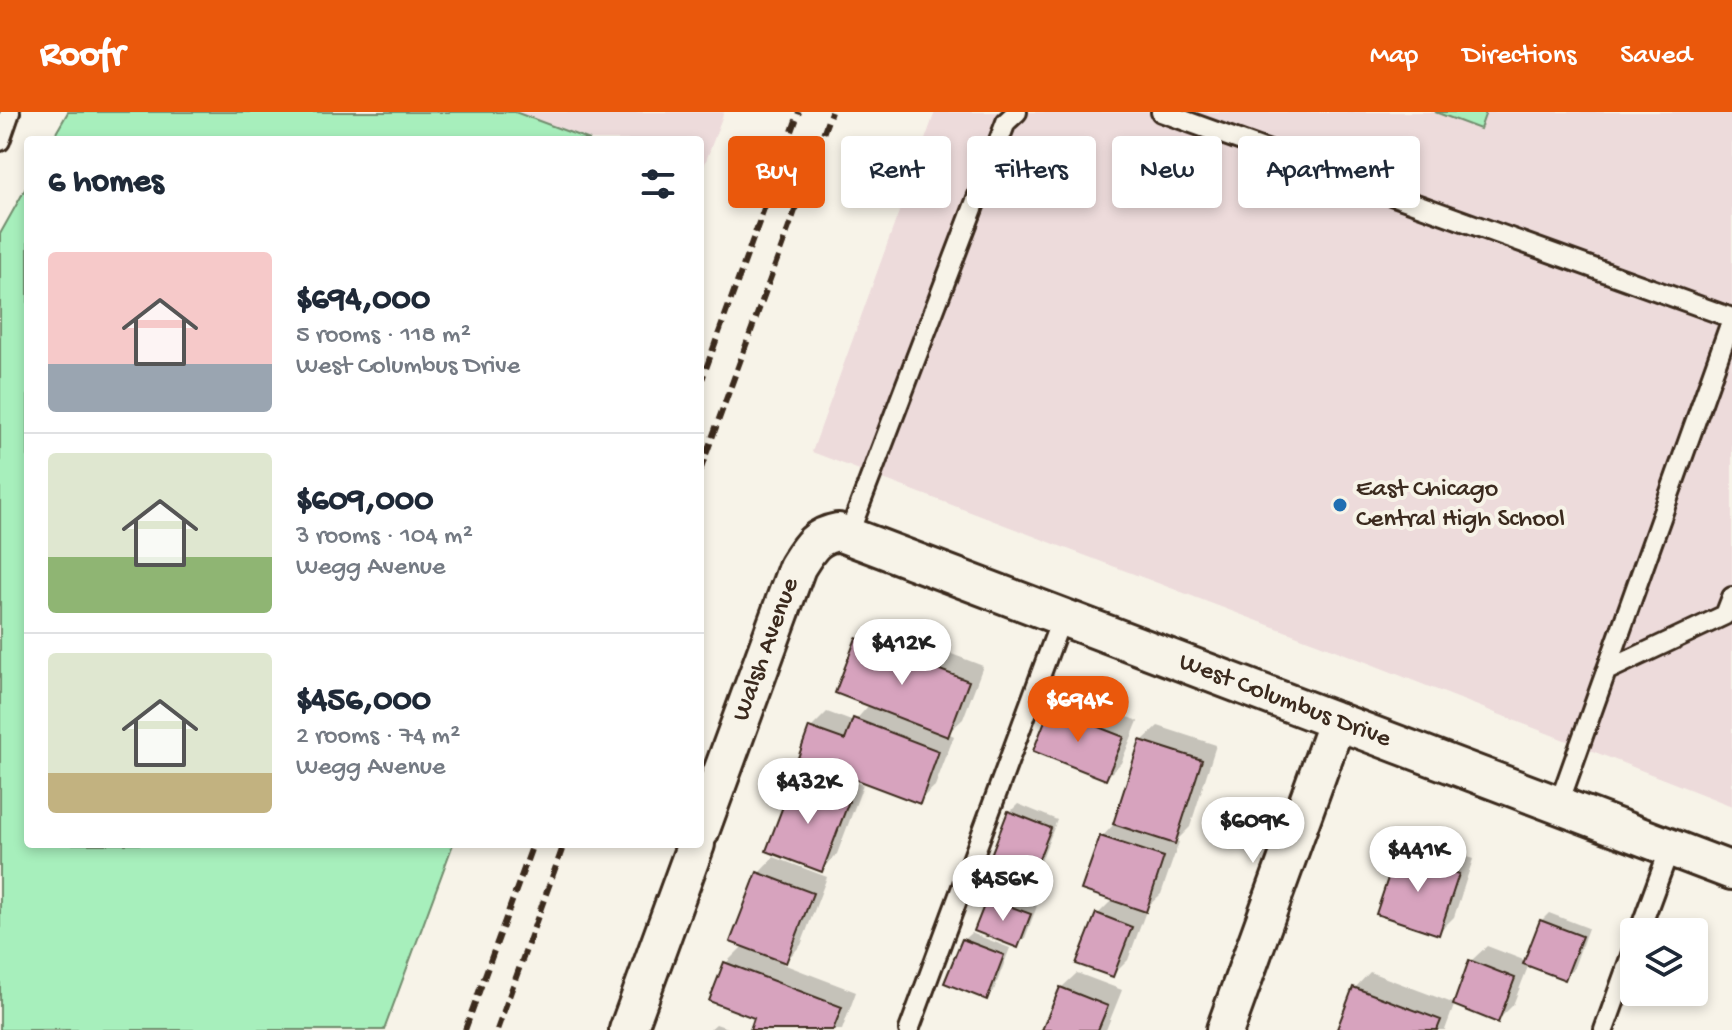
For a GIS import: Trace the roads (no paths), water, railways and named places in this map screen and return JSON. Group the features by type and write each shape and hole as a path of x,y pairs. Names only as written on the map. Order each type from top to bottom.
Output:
{"street":[{"name":"West Columbus Drive","path":"843,534 1732,871"},
{"name":"Walsh Avenue","path":"704,821 797,567 809,548 824,535 843,534"},
{"path":"1225,1030 1337,721"},
{"path":"628,1030 695,848"}],"lane":[{"path":"0,141 10,112"},
{"path":"843,534 1006,122 1017,112"},
{"path":"1161,112 1732,319 1558,806"},
{"path":"1606,671 1725,615 1732,597"},
{"path":"909,1030 1062,617"},
{"path":"1644,918 1670,848"},
{"path":"1604,1030 1620,986"}],"railway":[{"path":"704,374 799,112"},
{"path":"704,460 831,112"},
{"path":"465,1030 532,848"},
{"path":"497,1030 563,848"}],"place":[{"name":"East Chicago Central High School","path":"1340,505"}]}
